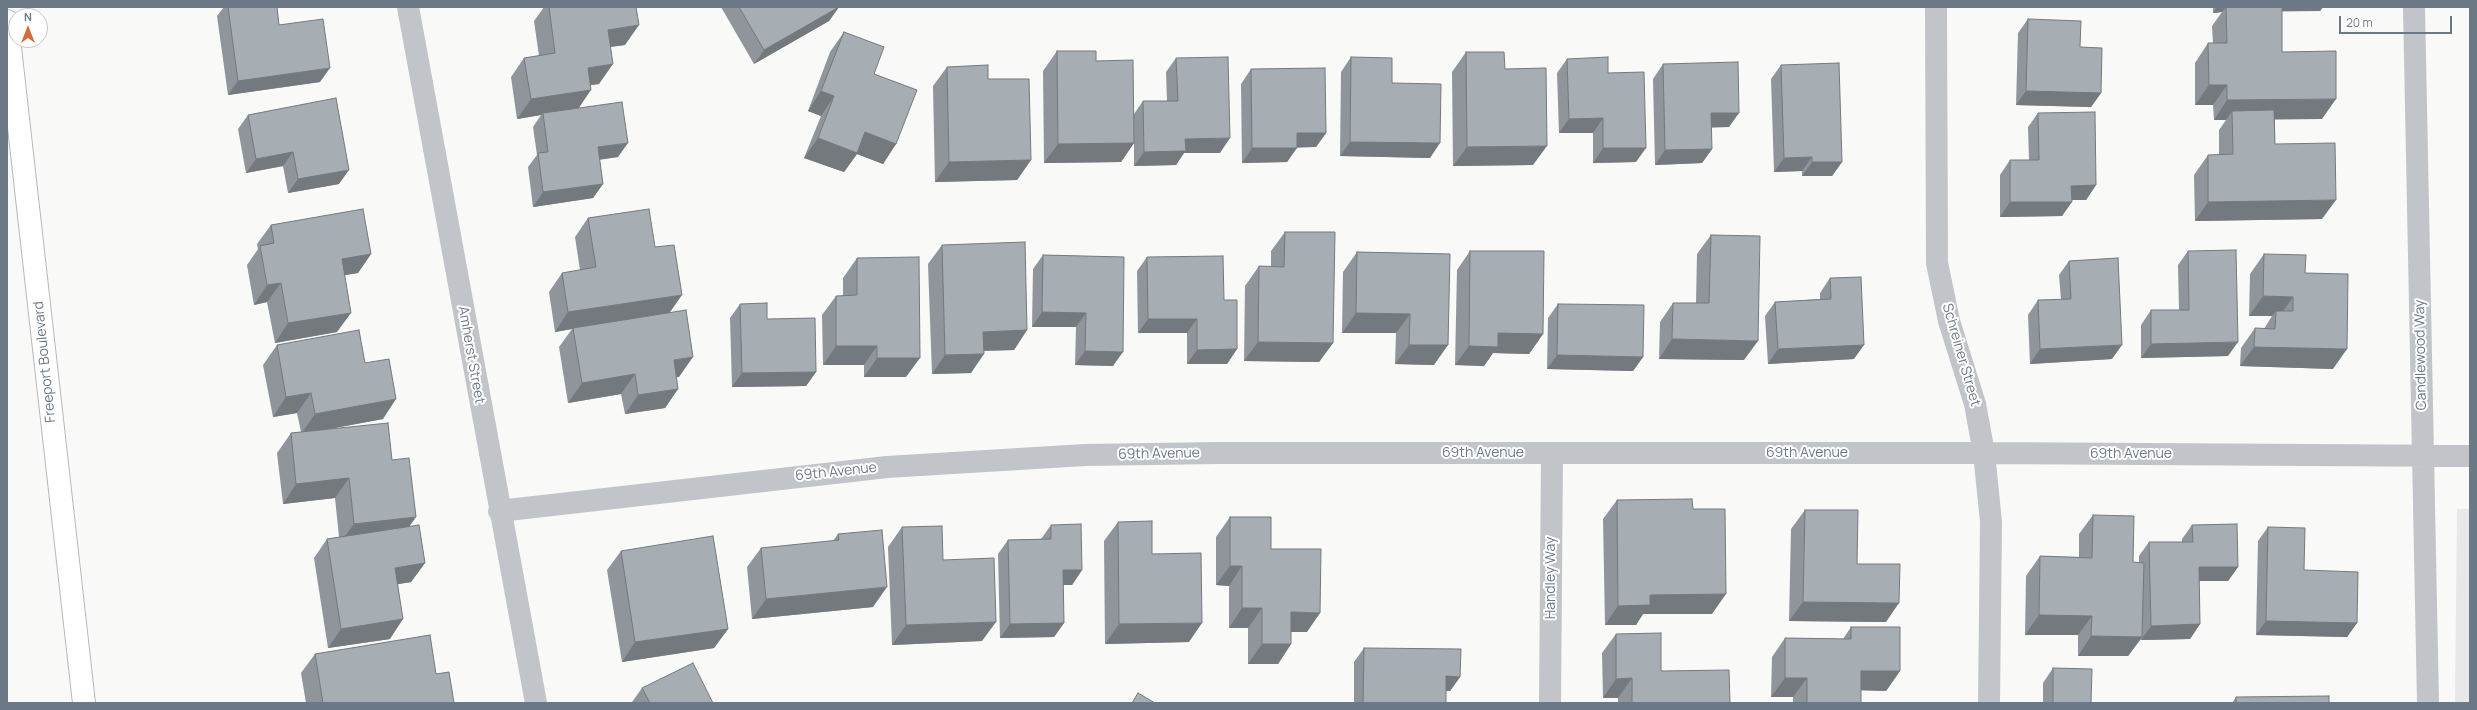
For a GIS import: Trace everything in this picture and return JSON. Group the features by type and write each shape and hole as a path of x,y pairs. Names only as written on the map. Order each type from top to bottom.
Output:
{"main road":[{"name":"Freeport Boulevard","path":"7,21 84,703"}],"street":[{"name":"Amherst Street","path":"408,7 499,510 536,703"},
{"name":"Schreiner Street","path":"1936,7 1938,263 1949,321 1975,404 1984,453 1991,522 1989,703"},
{"name":"Candlewood Way","path":"2414,7 2428,703"},
{"name":"69th Avenue","path":"499,510 887,467 1077,456 1218,453 1984,453 2470,456"},
{"name":"Handley Way","path":"1550,703 1552,453"}],"shaded area":[{"path":"2457,509 2470,509 2470,703 2455,703"}],"building":[{"path":"228,7 277,7 279,25 323,19 330,68 238,81"},
{"path":"549,7 636,7 639,25 608,30 613,64 588,68 591,90 531,99 524,58 555,53"},
{"path":"739,7 839,7 764,50"},
{"path":"2226,7 2282,7 2282,52 2336,51 2336,99 2227,100 2227,85 2209,85 2208,43 2227,43"},
{"path":"2028,19 2081,21 2080,47 2102,48 2101,93 2026,91"},
{"path":"844,32 884,47 874,74 917,90 896,144 865,132 857,153 818,138 834,96 821,91"},
{"path":"1057,51 1096,51 1096,61 1133,60 1134,143 1058,144"},
{"path":"1466,52 1504,52 1505,69 1546,68 1547,146 1467,147"},
{"path":"1228,57 1230,138 1185,139 1186,151 1144,152 1143,101 1178,101 1176,58"},
{"path":"1351,57 1392,58 1392,83 1441,84 1440,143 1350,142"},
{"path":"1608,57 1608,73 1644,72 1646,148 1603,148 1603,118 1569,119 1567,59"},
{"path":"1738,62 1739,113 1711,113 1712,149 1665,150 1663,64"},
{"path":"1839,63 1842,162 1812,162 1812,157 1784,158 1781,65"},
{"path":"988,65 988,79 1029,79 1031,160 949,162 947,67"},
{"path":"1325,68 1326,133 1297,133 1297,148 1252,148 1251,69"},
{"path":"336,98 349,170 298,179 293,152 256,159 248,115"},
{"path":"622,102 628,143 598,147 603,184 543,192 538,153 548,152 543,113"},
{"path":"2274,110 2275,144 2335,143 2336,200 2208,202 2208,155 2233,154 2232,111"},
{"path":"2095,112 2096,185 2071,186 2072,202 2010,202 2010,160 2039,160 2038,113"},
{"path":"363,209 371,254 342,259 351,313 288,323 281,283 267,285 260,246 274,243 271,225"},
{"path":"649,209 655,247 674,245 682,295 568,312 562,273 596,267 588,218"},
{"path":"1285,232 1335,232 1333,343 1258,342 1259,266 1284,267"},
{"path":"1711,235 1760,236 1758,341 1672,339 1673,303 1709,303"},
{"path":"1025,242 1027,330 983,332 984,354 945,355 942,245"},
{"path":"2236,250 2238,342 2151,344 2151,310 2189,310 2188,251"},
{"path":"1470,251 1544,251 1543,334 1498,333 1498,347 1469,346"},
{"path":"1357,252 1450,254 1448,345 1409,345 1410,314 1356,313"},
{"path":"2264,254 2306,255 2305,273 2348,274 2347,349 2254,347 2255,328 2275,329 2276,311 2293,311 2293,297 2263,296"},
{"path":"1043,255 1124,257 1123,352 1085,351 1086,313 1042,312"},
{"path":"1223,256 1224,300 1237,300 1237,349 1197,350 1197,319 1148,319 1147,257"},
{"path":"919,257 920,358 877,358 877,346 836,346 836,296 857,295 857,258"},
{"path":"2118,258 2122,345 2040,349 2038,300 2071,299 2069,261"},
{"path":"1861,277 1864,345 1778,349 1775,302 1831,299 1830,278"},
{"path":"767,303 767,319 815,318 816,372 742,373 740,304"},
{"path":"1558,304 1644,305 1643,357 1557,355"},
{"path":"686,310 693,357 674,360 678,389 638,395 635,374 582,383 573,328"},
{"path":"359,330 365,363 389,359 396,399 315,414 311,393 286,397 277,345"},
{"path":"388,423 392,460 409,458 416,517 354,524 349,478 296,484 291,433"},
{"path":"1692,499 1693,509 1725,509 1726,594 1650,595 1650,605 1618,606 1617,500"},
{"path":"1805,510 1858,510 1857,564 1900,564 1899,603 1803,602"},
{"path":"2093,515 2134,516 2133,562 2144,563 2142,637 2091,636 2092,616 2039,615 2040,556 2092,558"},
{"path":"1230,517 1271,517 1271,549 1321,549 1320,613 1291,612 1291,644 1262,644 1262,608 1242,608 1242,566 1230,566"},
{"path":"1152,521 1152,554 1201,553 1202,623 1119,624 1118,522"},
{"path":"1081,524 1082,570 1063,570 1064,623 1010,624 1008,540 1051,539 1051,525"},
{"path":"2237,524 2238,567 2199,567 2200,624 2151,626 2149,542 2193,542 2192,525"},
{"path":"419,525 425,563 395,568 403,619 341,629 327,539"},
{"path":"942,526 943,560 994,558 996,622 906,625 902,527"},
{"path":"2268,527 2305,528 2304,570 2358,572 2357,623 2266,621"},
{"path":"882,530 887,587 766,599 761,548 839,540 838,534"},
{"path":"713,536 728,629 635,642 621,551"},
{"path":"1851,627 1900,627 1900,671 1861,671 1861,703 1807,703 1807,678 1785,678 1785,638 1851,639"},
{"path":"1661,633 1661,671 1729,670 1730,703 1632,703 1632,678 1616,679 1616,634"},
{"path":"430,635 436,674 449,672 454,703 323,703 315,654"},
{"path":"1364,648 1461,649 1460,677 1446,676 1446,703 1363,703"},
{"path":"693,663 713,703 650,703 642,688"},
{"path":"2053,668 2092,669 2091,703 2053,703"},
{"path":"1138,693 1155,703 1132,703"},
{"path":"2329,696 2329,703 2236,703 2236,697"}]}
